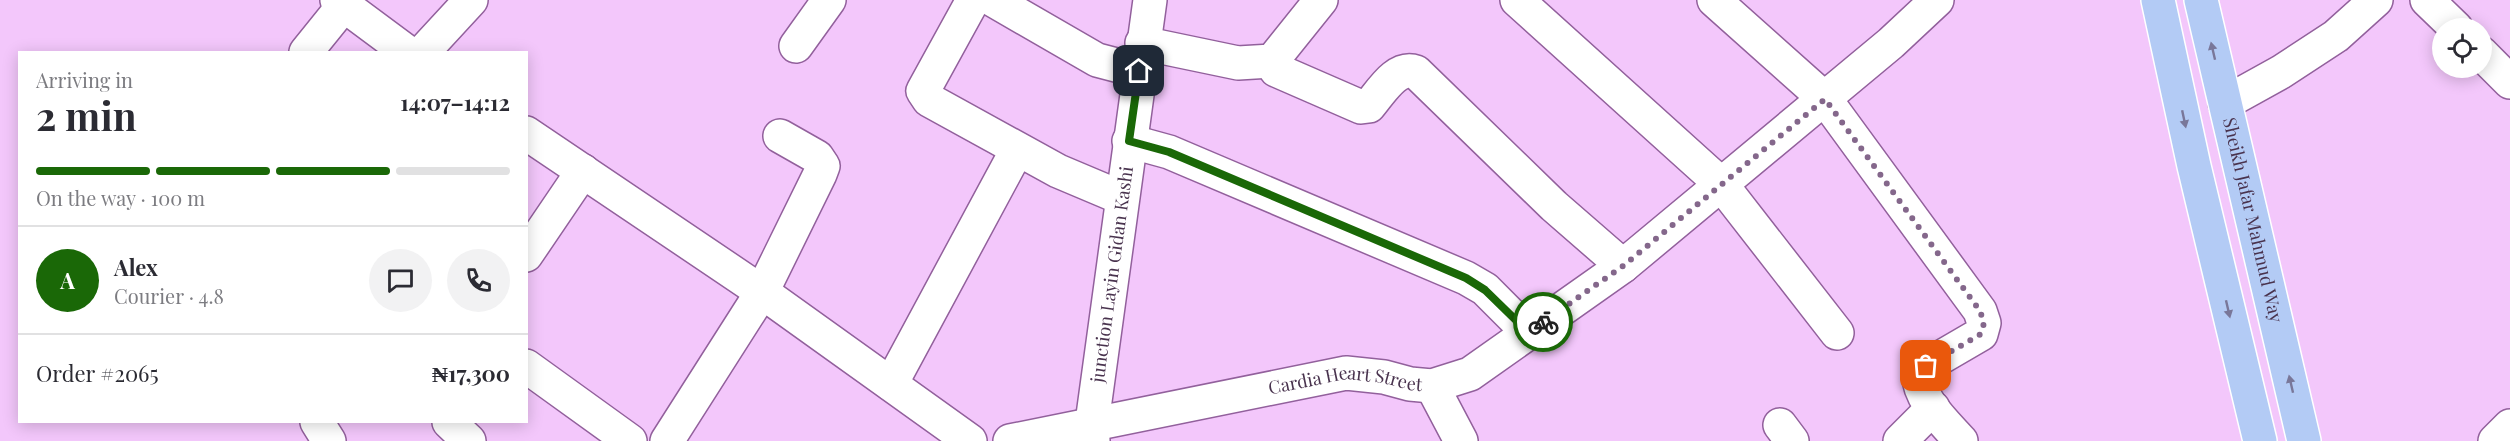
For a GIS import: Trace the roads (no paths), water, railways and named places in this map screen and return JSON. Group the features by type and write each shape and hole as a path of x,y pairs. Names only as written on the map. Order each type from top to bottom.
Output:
{"main road":[{"path":"2158,0 2194,166 2260,441"},
{"name":"Sheikh Jafar Mahmud Way","path":"2201,0 2304,441"}],"street":[{"path":"424,51 471,0"},
{"path":"796,46 829,0"},
{"path":"973,0 923,91 929,100 1058,171 1122,198"},
{"path":"993,0 1097,60 1140,57 1238,63 1272,61 1321,0"},
{"name":"junction Layin Gidan Kashi","path":"1092,432 1140,57 1150,0"},
{"path":"1517,0 1721,184 1837,333"},
{"path":"1714,0 1825,99 1980,311 1984,323 1981,334 1918,373 1918,384 1933,408 1961,441"},
{"name":"Cardia Heart Street","path":"1010,441 1092,432 1346,372 1432,386 1470,374 1623,266 1891,44 1937,0"},
{"path":"2225,103 2281,72 2336,36 2376,0"},
{"path":"2427,0 2446,18"},
{"path":"307,51 340,3 406,51"},
{"path":"1272,61 1276,70 1361,107 1369,106 1399,72 1408,69 1416,72 1554,206 1623,266"},
{"path":"2492,64 2510,82"},
{"path":"528,134 762,292 970,441"},
{"path":"667,441 762,292 823,166 817,157 780,136"},
{"path":"1129,141 1169,152 1439,265 1485,290 1528,332"},
{"path":"891,384 1017,150"},
{"path":"528,252 583,171"},
{"path":"528,367 630,441"},
{"path":"1432,386 1461,441"},
{"path":"1900,441 1933,408"},
{"path":"318,423 329,441"},
{"path":"450,423 469,441"},
{"path":"2495,441 2510,426"}]}
